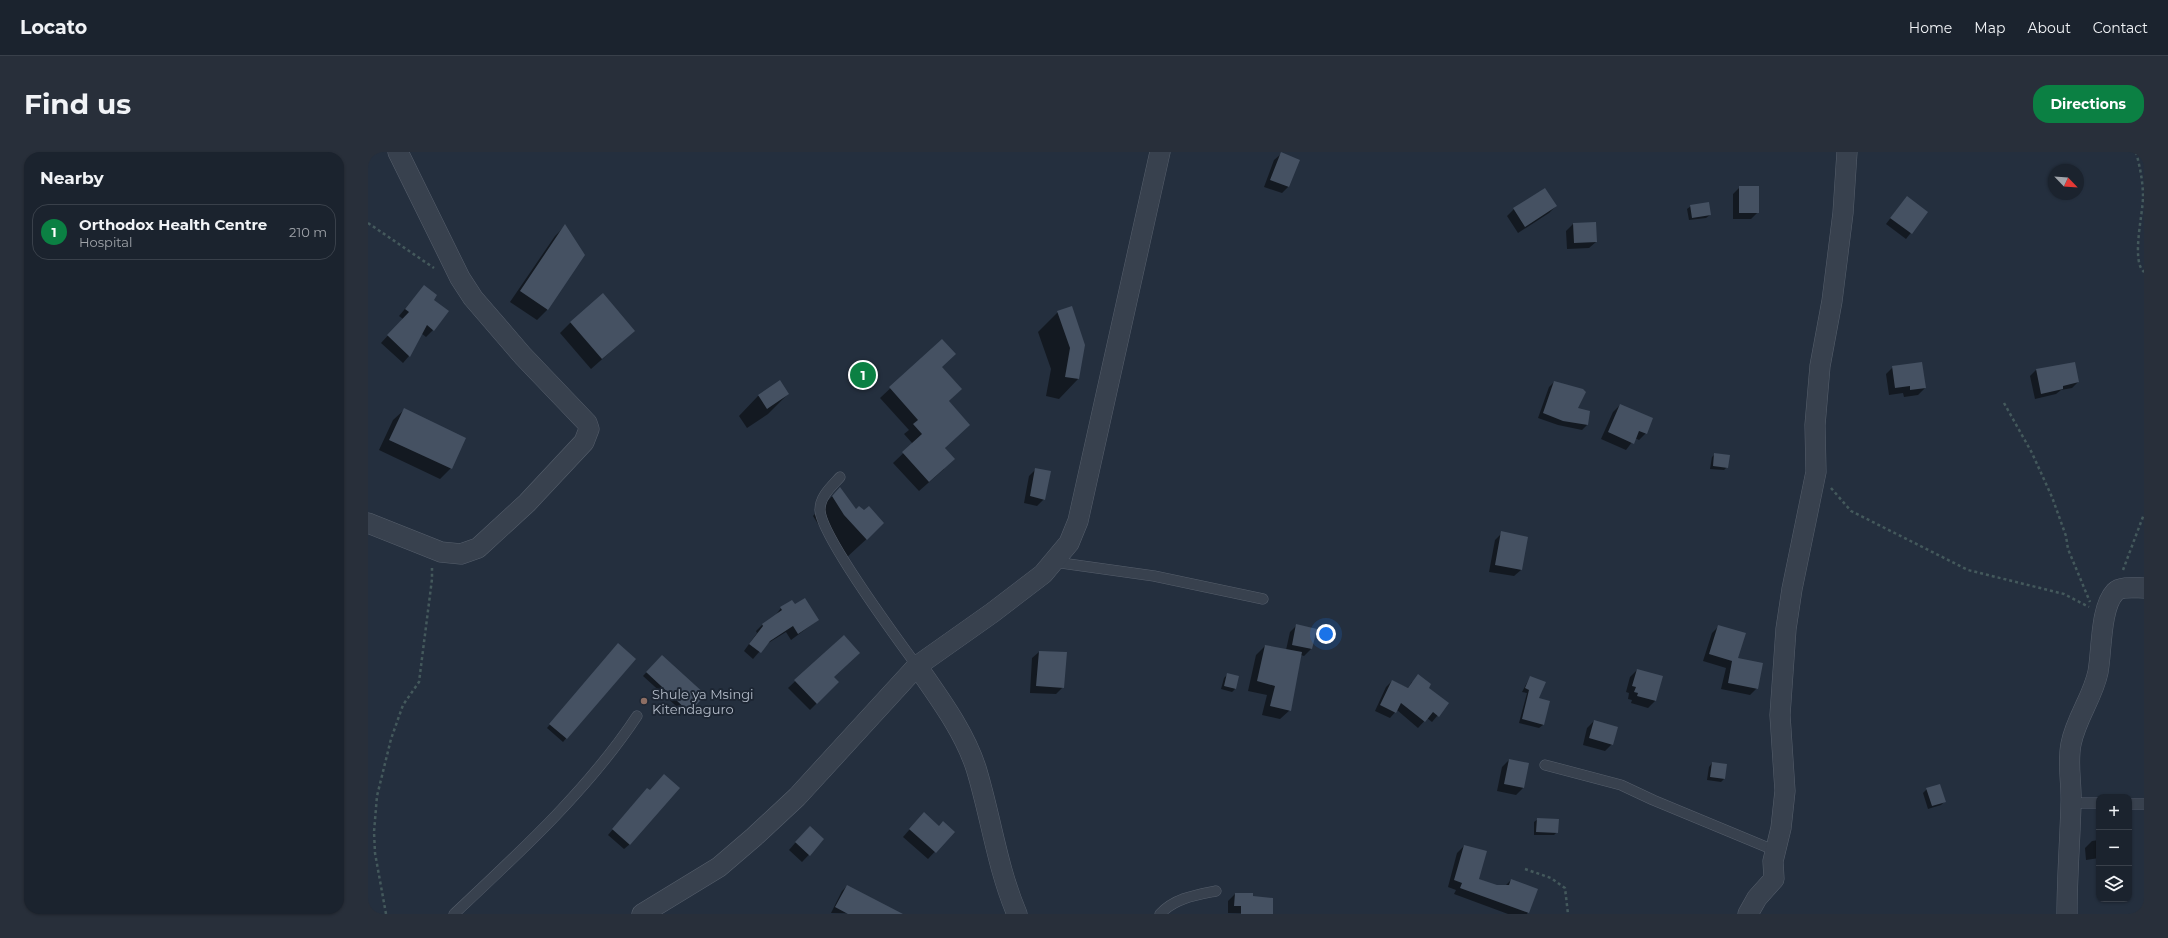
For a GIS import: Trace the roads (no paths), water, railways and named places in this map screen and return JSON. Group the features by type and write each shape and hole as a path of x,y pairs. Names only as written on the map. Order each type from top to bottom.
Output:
{"street":[{"path":"368,523 392,531 431,549 449,554 461,554 478,548 527,503 584,442 589,426 571,405 523,356 473,298 460,278 398,152"},
{"path":"642,914 713,870 754,837 797,797 917,666 992,613 1043,574 1069,542 1078,521 1160,152"},
{"path":"1748,914 1757,898 1774,879 1772,861 1782,828 1785,791 1780,715 1786,629 1792,590 1816,472 1815,425 1818,381 1841,228 1847,152"},
{"path":"2067,914 2071,803 2071,745 2076,727 2094,686 2100,657 2106,611 2115,592 2130,588 2144,588"},
{"path":"917,666 955,724 976,767 996,856 1008,893 1017,914"}],"lane":[{"path":"840,477 825,494 820,508 823,520 858,580 917,666"},
{"path":"1054,562 1154,576 1263,599"},
{"path":"454,914 558,811 597,770 622,739 637,716"},
{"path":"1545,765 1621,785 1660,803 1776,851"},
{"path":"2071,803 2096,803"},
{"path":"2132,804 2144,804"},
{"path":"1160,914 1172,904 1216,891"}],"place":[{"name":"Orthodox Health Centre","path":"863,375"},
{"name":"Shule ya Msingi Kitendaguro","path":"644,701"}]}
